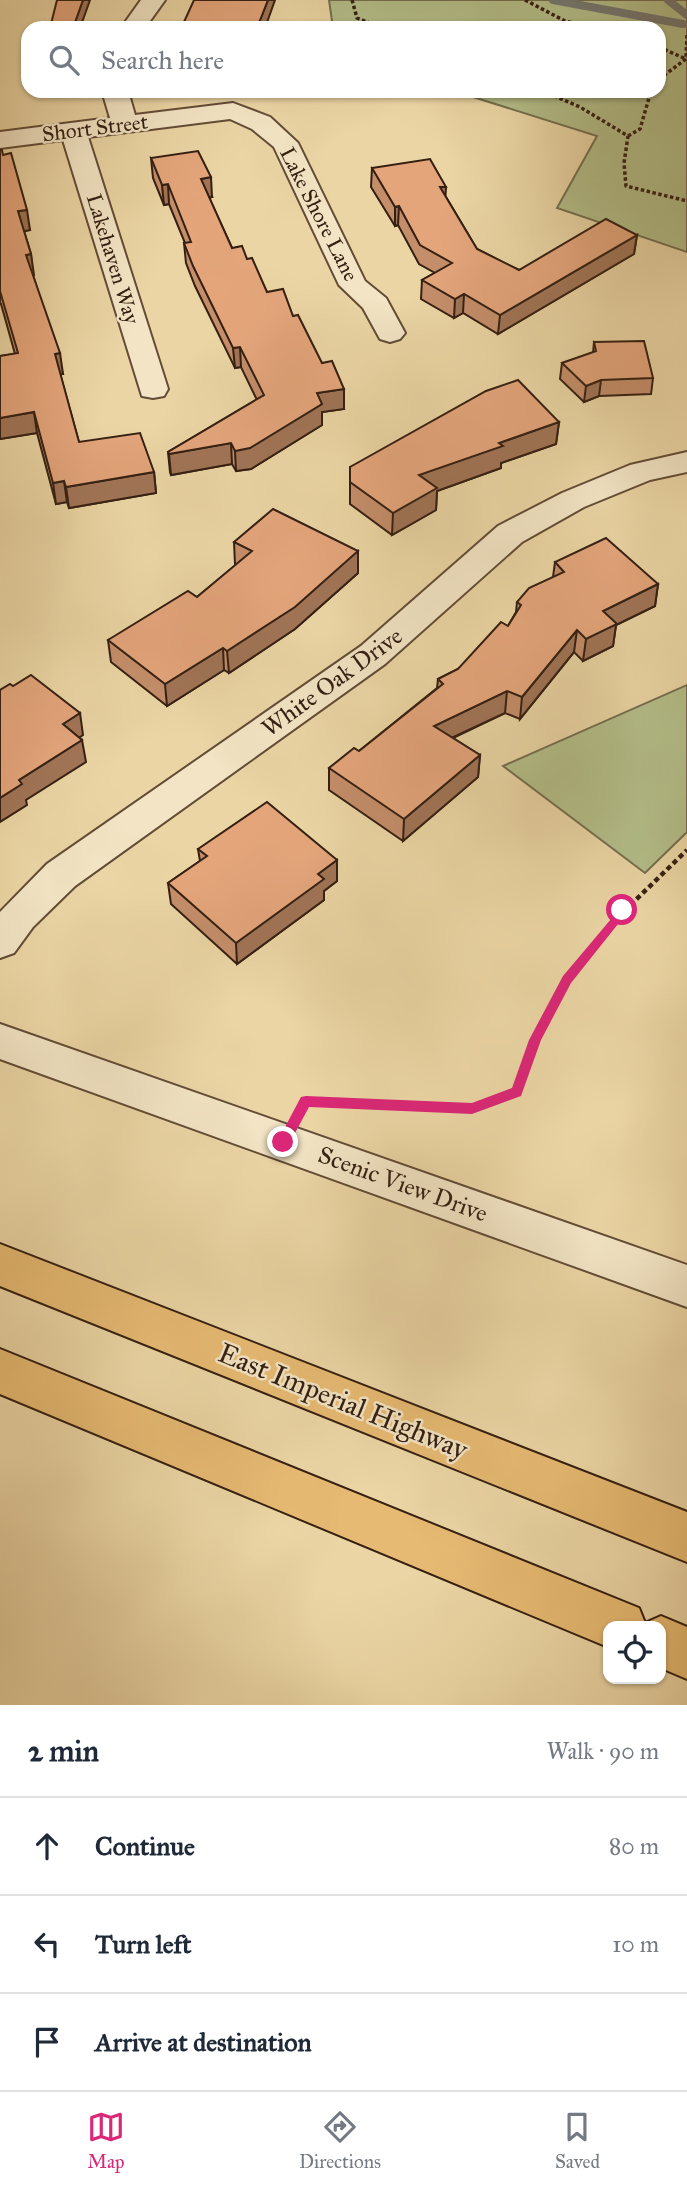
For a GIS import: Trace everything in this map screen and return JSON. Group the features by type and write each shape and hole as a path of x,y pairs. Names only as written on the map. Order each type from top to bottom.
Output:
{"highway":[{"name":"East Imperial Highway","path":"0,1265 687,1537"},
{"path":"0,1371 609,1621"},
{"path":"666,1644 687,1653"}],"street":[{"path":"138,21 153,0"},
{"path":"117,98 125,124"},
{"name":"Short Street","path":"0,140 233,111"},
{"name":"Lake Shore Lane","path":"233,111 261,123 285,142 353,285 376,304 390,333"},
{"name":"Lakehaven Way","path":"73,130 153,389"},
{"name":"White Oak Drive","path":"0,942 19,916 61,875 373,655 510,534 573,500 641,472 687,461"},
{"name":"Scenic View Drive","path":"0,1041 687,1286"}],"path":[{"path":"352,0 356,18 364,21"},
{"path":"525,0 565,21"},
{"path":"687,34 687,59"},
{"path":"666,50 687,59"},
{"path":"666,74 687,59"},
{"path":"559,98 580,107 628,136"},
{"path":"628,136 640,129 649,98"},
{"path":"628,136 624,163 626,186 672,194 687,201"},
{"path":"283,1142 306,1101 472,1108 517,1092 536,1040 567,980 622,910 687,850"}],"green space":[{"path":"329,0 687,0 687,252 557,208 597,136 476,98 666,98 666,21 332,21"},
{"path":"687,685 687,832 645,873 503,766"}],"building":[{"path":"57,0 83,0 76,21 52,21"},
{"path":"194,0 268,0 260,21 184,21"},
{"path":"0,150 3,155 11,153 27,210 18,211 31,254 26,255 60,353 55,354 79,442 140,433 154,472 66,487 64,481 53,483 34,412 0,418 0,356 18,353 0,291"},
{"path":"198,151 211,177 201,179 232,248 242,246 247,259 252,258 267,292 283,289 293,316 298,315 322,363 332,361 344,389 317,393 322,404 250,448 235,451 231,443 169,454 168,452 264,395 240,347 233,348 193,266 184,243 191,242 168,184 162,185 151,158"},
{"path":"430,159 446,187 440,187 477,249 519,270 606,219 637,235 500,315 464,294 455,299 422,280 452,263 420,245 399,206 395,207 372,168"},
{"path":"644,341 653,378 601,380 586,386 562,363 596,351 594,342"},
{"path":"518,380 559,422 499,443 503,446 419,475 437,488 393,513 350,482 350,467 486,391"},
{"path":"273,509 358,551 295,607 227,651 223,648 165,684 108,640 188,591 197,597 252,551 234,542"},
{"path":"606,538 658,584 603,611 617,624 586,639 577,630 522,697 507,691 434,726 480,755 404,819 329,768 354,748 359,751 443,684 438,679 458,669 501,622 508,626 521,605 517,602 529,588 564,572 555,562"},
{"path":"31,675 80,713 63,724 82,740 19,780 22,784 0,798 0,690"},
{"path":"267,802 337,860 318,874 324,879 236,943 168,883 207,856 198,849"}],"waterway":[{"path":"553,0 683,24"},
{"path":"668,0 687,15"}],"route":[{"path":"283,1142 306,1101 472,1108 517,1092 536,1040 567,980 622,910"}]}
